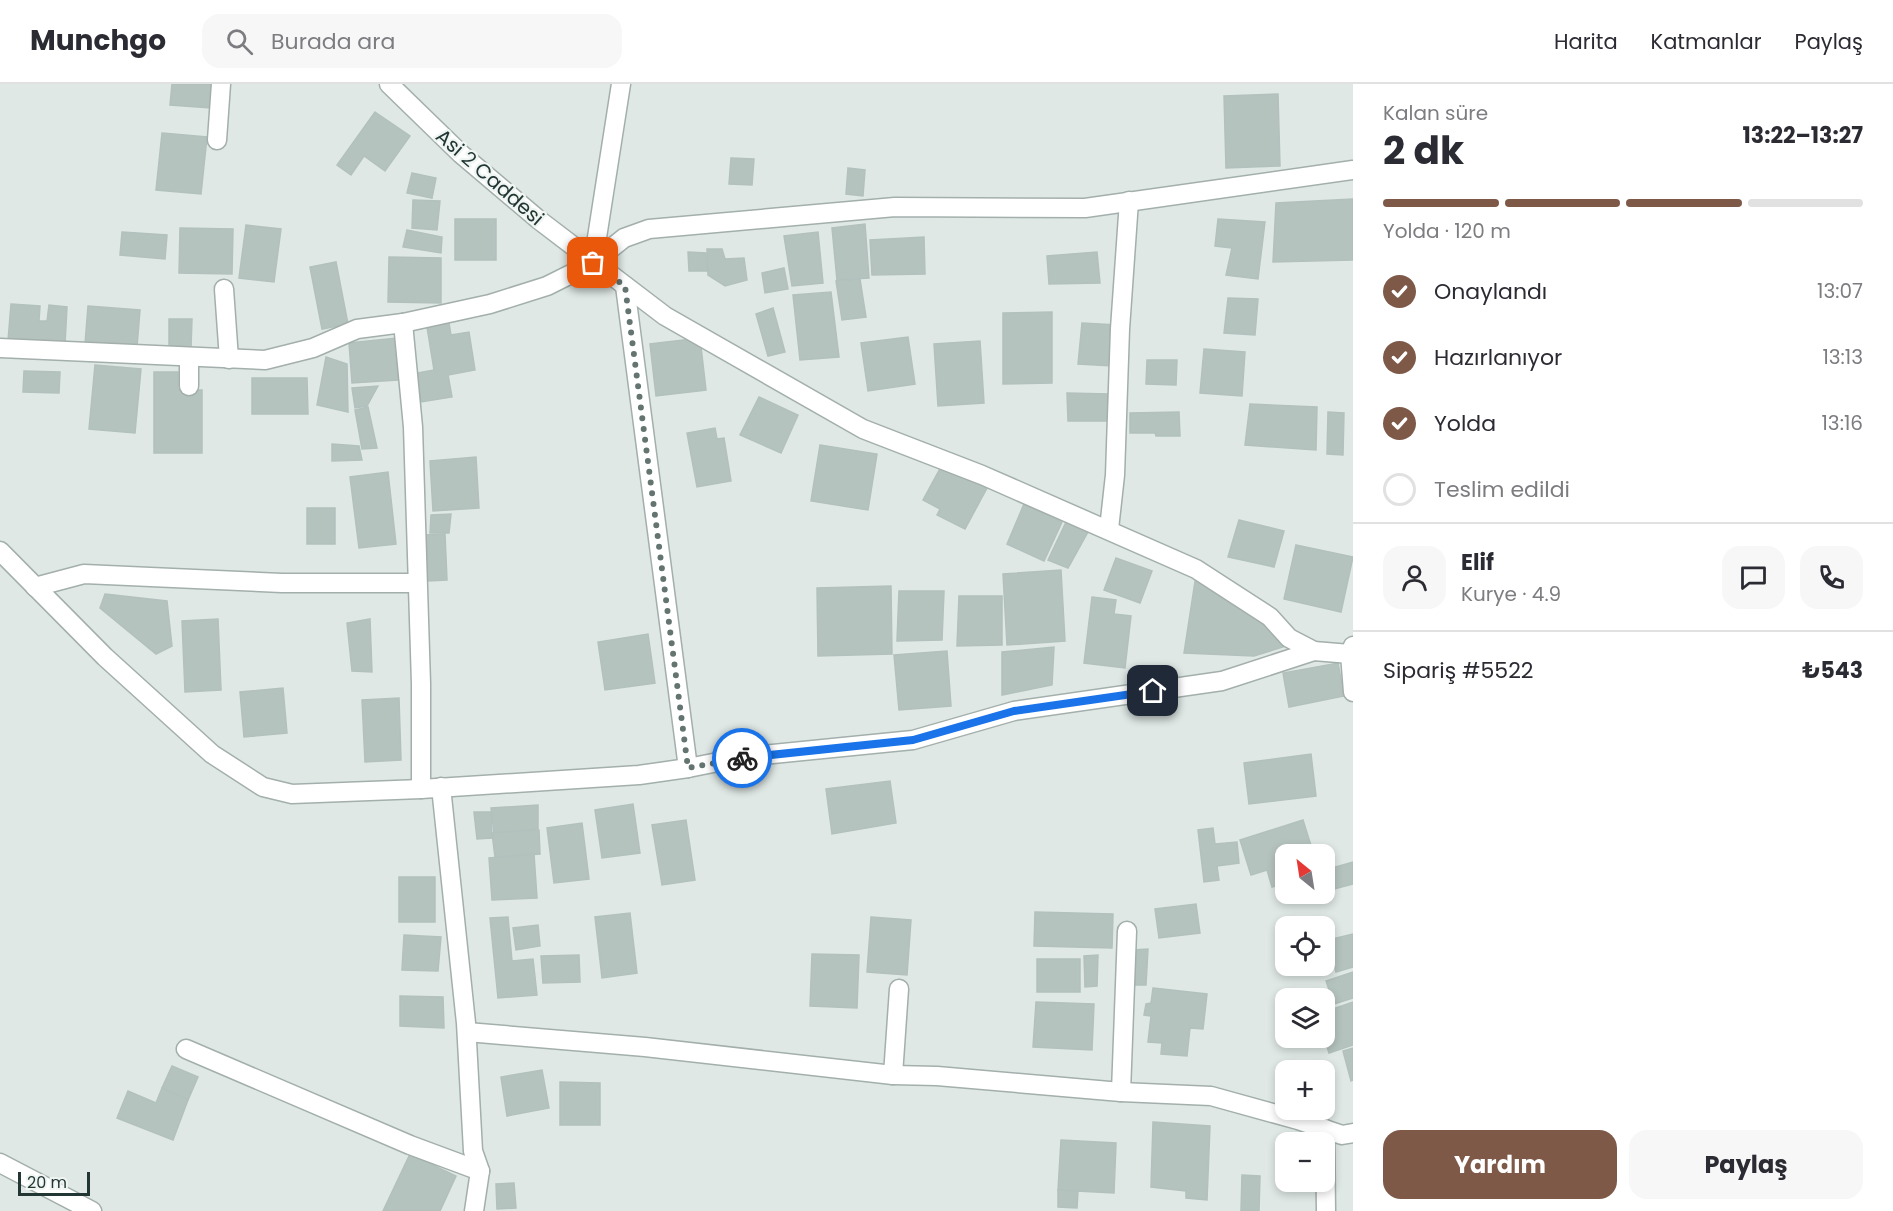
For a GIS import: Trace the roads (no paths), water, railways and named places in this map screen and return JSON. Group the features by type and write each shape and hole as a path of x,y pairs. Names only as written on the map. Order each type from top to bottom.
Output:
{"street":[{"path":"217,140 221,84"},
{"name":"Asi 2 Caddesi","path":"389,84 461,154 539,220 665,316 863,429 982,475 1196,570 1270,618 1289,638 1314,651"},
{"path":"593,263 621,84"},
{"path":"0,348 265,360 313,348 357,329 404,323 490,304 547,286 593,263 624,238 649,229 895,207 1084,208 1353,170"},
{"path":"1109,530 1115,475 1120,329 1129,201"},
{"path":"625,286 688,768"},
{"path":"224,289 229,358"},
{"path":"404,323 413,427 421,684 421,789"},
{"path":"189,357 189,386"},
{"path":"0,552 105,657 212,754 263,787 292,794 421,789 639,775 743,757 913,740 1014,711 1222,681 1314,651 1352,650 1353,692"},
{"path":"35,586 84,574 282,583 417,583"},
{"path":"441,787 466,1032 473,1151 480,1171 474,1211"},
{"path":"1120,1092 1127,931"},
{"path":"893,1075 899,989"},
{"path":"466,1032 645,1047 893,1075 937,1076 1120,1092 1211,1096 1342,1135 1353,1133"},
{"path":"186,1049 410,1145 480,1171"},
{"path":"1325,1129 1326,1211"},
{"path":"0,1163 92,1211"}]}
